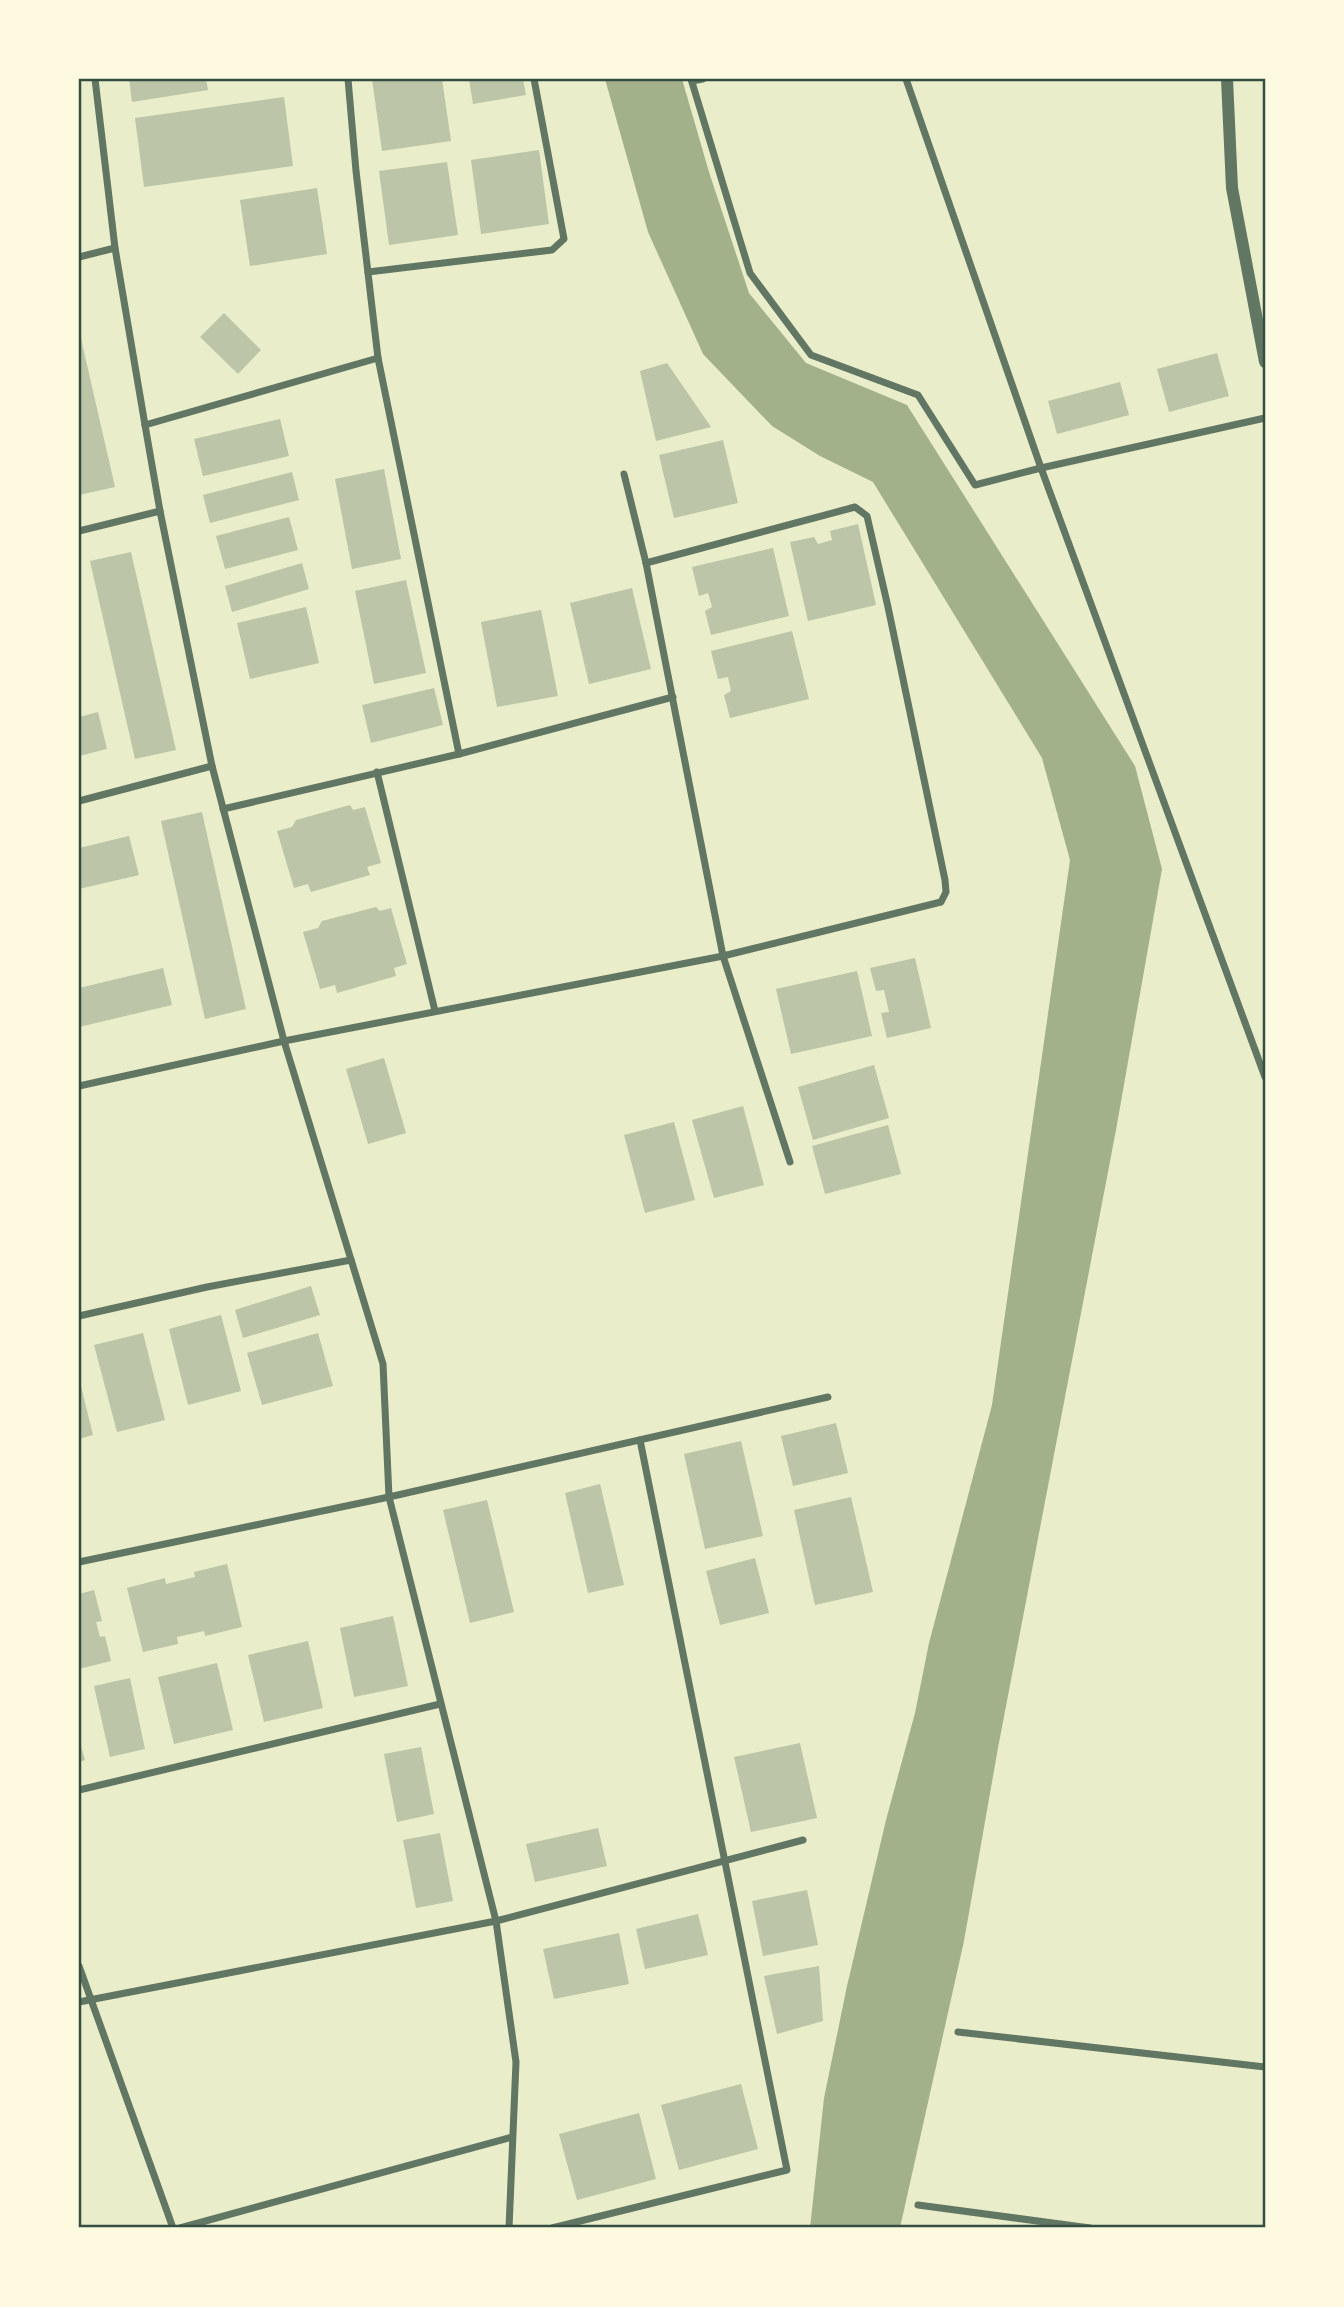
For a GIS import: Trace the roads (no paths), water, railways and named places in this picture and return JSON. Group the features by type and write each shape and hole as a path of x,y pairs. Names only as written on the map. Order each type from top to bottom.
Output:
{"street":[{"path":"95,79 115,248 145,425 212,766 284,1041 383,1364 389,1497 496,1921 516,2062 509,2228"},
{"path":"348,79 378,358 459,754"},
{"path":"368,272 552,250 564,239 534,79"},
{"path":"704,79 691,80 750,274 811,355 918,395 975,485 1265,418"},
{"path":"906,79 1041,468 1265,1077"},
{"path":"1227,79 1231,188 1265,362"},
{"path":"79,257 115,248"},
{"path":"145,425 378,358"},
{"path":"624,474 646,564 723,956 790,1163"},
{"path":"79,1086 284,1041 723,956 941,902 946,892 945,880 867,516 855,507 646,564"},
{"path":"79,531 160,511"},
{"path":"223,809 459,754 673,697"},
{"path":"79,801 212,766"},
{"path":"377,772 435,1011"},
{"path":"79,1316 207,1287 351,1260"},
{"path":"79,1562 389,1497 828,1397"},
{"path":"552,2228 787,2170 640,1440"},
{"path":"79,1790 440,1704"},
{"path":"79,2002 496,1921 803,1840"},
{"path":"79,1966 173,2228"},
{"path":"958,2032 1265,2067"},
{"path":"180,2228 512,2137"},
{"path":"919,2205 1090,2228"}]}
